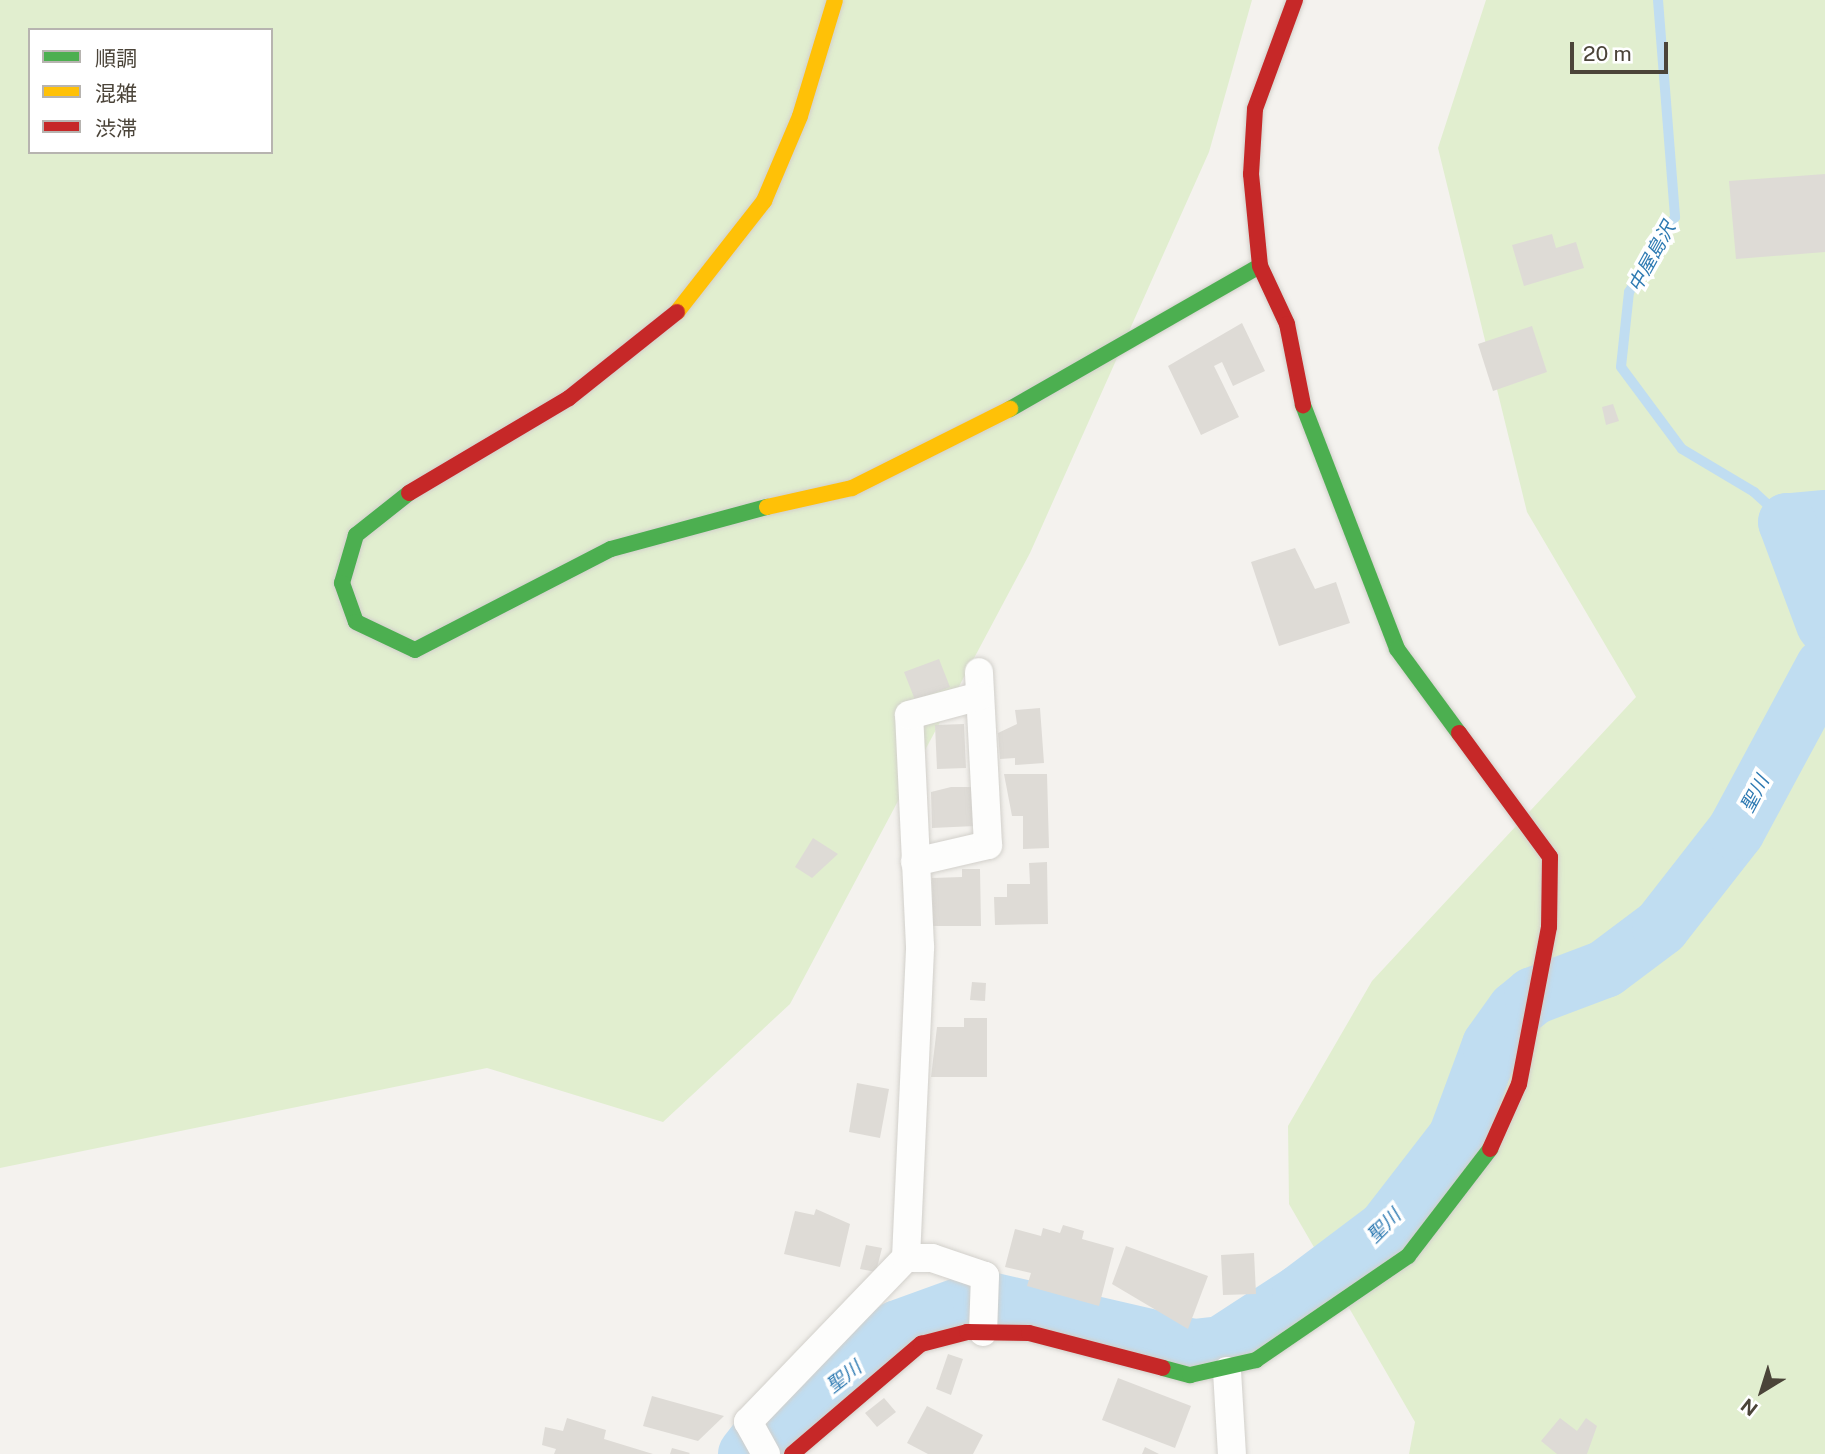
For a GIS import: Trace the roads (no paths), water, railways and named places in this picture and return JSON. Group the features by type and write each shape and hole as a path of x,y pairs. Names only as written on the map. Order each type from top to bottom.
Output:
{"street":[{"path":"835,0 800,116 764,201 680,309 569,398 407,494 356,535 345,556 342,583 356,622 372,635 415,650 611,549 693,523 852,488 1037,396 1260,266"},
{"path":"792,1454 921,1344 984,1332 1028,1333 1190,1375 1227,1371 1256,1360 1408,1256 1487,1155 1519,1084 1549,927 1550,857 1397,649 1306,420 1287,324 1260,266 1251,174 1255,110 1295,0"},
{"path":"766,1454 748,1422 906,1258 920,947 915,862 909,715 979,684 988,845 915,862"},
{"path":"906,1258 932,1258 985,1276 984,1332"},
{"path":"1227,1371 1232,1454"}],"waterway":[{"name":"中屋島沢","path":"1658,0 1675,217 1629,292 1621,367 1682,449 1754,492 1787,522"},
{"name":"聖川","path":"1825,519 1787,522 1825,624"},
{"name":"聖川","path":"747,1454 766,1430 844,1380 898,1329 981,1299 1194,1348 1221,1345 1301,1293 1386,1229 1457,1137 1491,1045 1516,1010 1533,996 1605,969 1661,927 1736,831 1825,666"}]}
